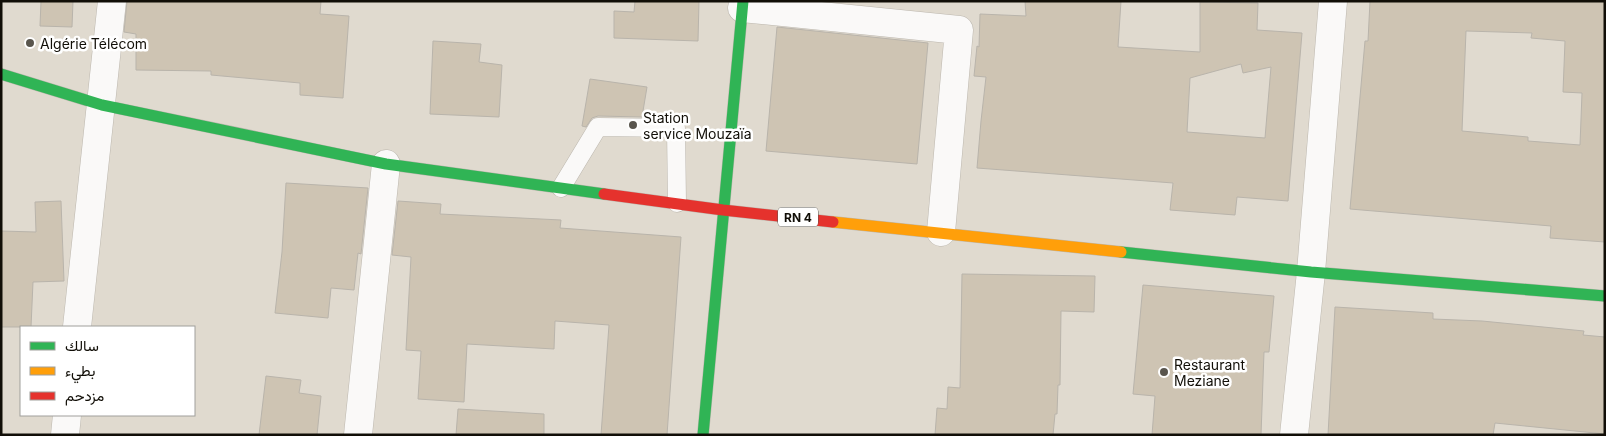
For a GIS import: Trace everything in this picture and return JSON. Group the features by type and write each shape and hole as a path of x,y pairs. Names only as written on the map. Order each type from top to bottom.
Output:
{"main road":[{"path":"703,435 743,4"},
{"name":"RN 4","path":"1,74 102,105 386,164 723,210 1312,272 1605,296"}],"street":[{"path":"77,326 112,1"},
{"path":"1294,435 1312,272 1333,1"},
{"path":"743,4 959,30 941,232"},
{"path":"358,435 386,164"},
{"path":"65,435 67,416"}],"lane":[{"path":"561,188 598,127 676,128 677,203"}],"building":[{"path":"41,1 73,1 72,27 40,26"},
{"path":"127,1 321,1 320,14 349,16 343,98 300,95 300,83 211,75 211,71 136,70 136,34 124,32"},
{"path":"635,1 699,1 698,41 614,38 614,11 634,12"},
{"path":"1025,1 1121,1 1118,47 1200,52 1200,2 1258,3 1257,30 1302,33 1288,201 1237,197 1235,215 1170,210 1173,183 977,168 986,77 974,76 977,46 979,47 980,14 1026,16","holes":["1241,64 1243,73 1271,67 1265,138 1187,132 1190,78"]},
{"path":"1370,1 1605,1 1605,242 1550,238 1551,226 1350,209 1365,41 1368,41","holes":["1466,31 1532,33 1531,38 1565,41 1563,92 1582,93 1580,145 1528,141 1528,137 1462,131"]},
{"path":"777,27 928,43 917,164 766,151"},
{"path":"433,41 481,44 479,62 502,65 499,117 430,114"},
{"path":"590,79 647,87 642,117 598,116 592,118 586,127 582,126"},
{"path":"286,183 368,188 361,254 358,253 354,290 331,288 328,318 275,313 282,252"},
{"path":"61,201 64,281 33,282 31,326 1,327 1,231 36,232 35,202"},
{"path":"398,201 441,204 440,214 561,220 560,228 681,237 667,435 601,435 609,325 555,321 554,349 467,344 464,402 418,399 421,351 406,350 411,257 392,255"},
{"path":"962,274 1095,276 1094,312 1061,311 1060,385 1058,385 1057,414 1055,414 1053,435 935,435 937,408 947,409 948,387 960,388"},
{"name":"Restaurant Meziane","path":"1143,285 1274,296 1269,352 1264,352 1261,435 1152,435 1155,396 1133,394"},
{"path":"1335,307 1433,313 1433,319 1482,321 1584,331 1583,335 1605,337 1605,434 1495,423 1493,435 1328,435"},
{"path":"266,376 301,380 299,393 321,396 317,435 259,435"},
{"path":"458,409 544,414 544,435 456,435"}],"traffic: fast":[{"path":"703,435 743,1"},
{"path":"1,74 102,105 386,164 604,194"},
{"path":"1121,252 1311,272 1605,296"}],"traffic: slow":[{"path":"833,222 1121,252"}],"traffic: jam":[{"path":"604,194 833,222"}],"place":[{"name":"Algérie Télécom","path":"30,43"},
{"name":"Station service Mouzaïa","path":"633,125"},
{"name":"Restaurant Meziane","path":"1164,372"}]}
